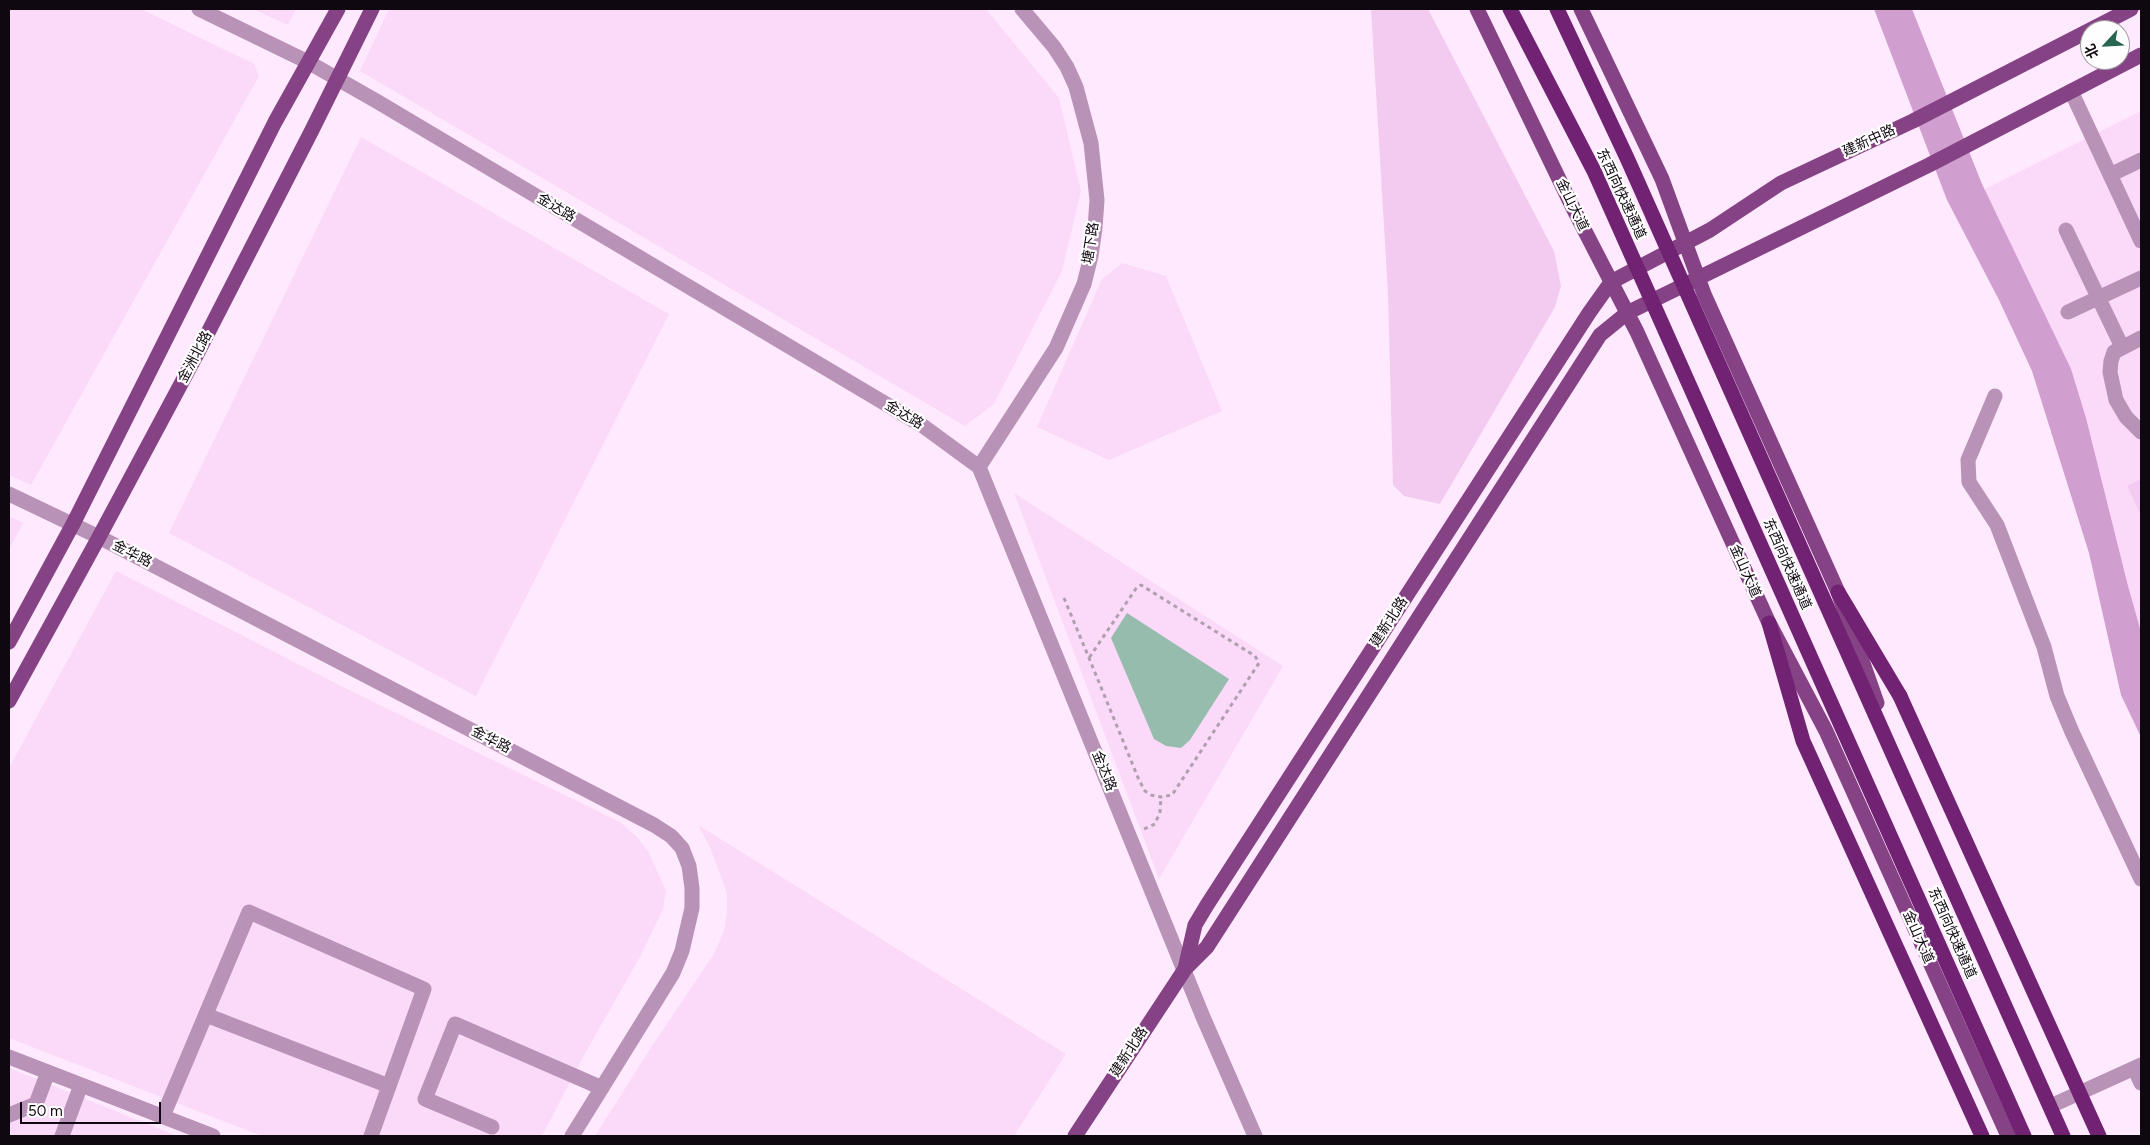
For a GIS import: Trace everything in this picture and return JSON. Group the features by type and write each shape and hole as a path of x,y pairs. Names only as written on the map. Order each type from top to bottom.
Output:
{"highway":[{"name":"东西向快速通道","path":"1510,9 1594,171 2024,1136"},
{"name":"东西向快速通道","path":"1557,9 1627,158 2063,1136"},
{"path":"1838,592 1900,696 2099,1136"},
{"path":"1769,623 1803,741 1982,1136"}],"main road":[{"path":"9,642 73,524 271,130 338,9"},
{"name":"金洲北路","path":"9,701 202,345 372,9"},
{"name":"金山大道","path":"1477,9 1627,313 1769,623 1826,732 2008,1136"},
{"path":"1581,9 1662,179 1698,278 1838,592 1878,708 2070,1136"},
{"name":"建新中路","path":"1611,282 1710,230 1781,183 1913,120 2132,9"},
{"path":"1627,313 1929,165 2141,55"},
{"name":"建新北路","path":"1184,968 1195,925 1206,905 1578,330 1611,282"},
{"name":"建新北路","path":"1075,1136 1184,968 1207,947 1600,335 1627,313"}],"street":[{"name":"金达路","path":"198,9 338,78 923,426 979,467 1203,1017 1255,1136"},
{"name":"塘下路","path":"979,467 1056,348 1084,284 1095,228 1096,200 1091,143 1076,87 1067,67 1054,47 1022,9"},
{"path":"2071,91 2141,241"},
{"path":"2110,175 2141,160"},
{"path":"2066,230 2122,347"},
{"path":"2068,312 2141,278"},
{"path":"2141,338 2114,352 2111,361 2112,387 2122,410 2141,432"},
{"path":"1995,396 1968,460 1969,482 1997,524 2044,647 2057,696 2141,879"},
{"name":"金华路","path":"9,494 99,537 654,825 671,836 682,848 689,866 692,908 688,930 673,973 572,1136"},
{"path":"163,1116 249,912 424,989 371,1136"},
{"path":"206,1015 389,1086"},
{"path":"492,1127 425,1099 455,1024 602,1088"},
{"path":"9,1057 213,1136"},
{"path":"2055,1104 2138,1067 2141,1083"},
{"path":"9,1115 36,1104 48,1072"},
{"path":"62,1136 81,1085"}],"path":[{"path":"1064,598 1142,786 1145,791 1161,797 1172,795 1258,664 1255,656 1141,585 1137,587 1089,658"},
{"path":"1130,836 1155,824 1160,812 1161,797"}],"shaded area":[{"path":"9,9 141,9 254,64 259,76 31,485 9,475"},
{"path":"253,9 296,9 288,25"},
{"path":"389,9 986,9 1059,98 1081,191 1062,271 994,404 965,426 360,71"},
{"path":"1371,9 1428,9 1554,251 1561,286 1555,307 1440,504 1404,496 1393,485 1388,293"},
{"path":"1874,9 1912,9 1982,184 2071,369 2086,418 2141,632 2141,737 2121,695 2089,553 2032,371 1999,300 1947,200"},
{"path":"2141,111 2141,649 1981,191"},
{"path":"361,137 669,314 476,696 169,533"},
{"path":"1122,263 1166,276 1222,411 1109,460 1037,427 1102,279"},
{"path":"2141,479 2141,515 2127,486"},
{"path":"1014,493 1283,666 1159,879"},
{"path":"9,516 23,523 9,550"},
{"path":"116,571 345,688 620,822 637,837 649,853 666,891 663,909 641,955 583,1057 542,1136 262,1136 9,1038 9,768"},
{"path":"698,825 1066,1054 1014,1136 595,1136 652,1046 714,954 724,931 727,893 709,845"},
{"path":"9,1068 177,1136 9,1136"}],"building":[{"path":"1127,613 1229,679 1190,740 1181,748 1166,746 1154,739 1111,638"}]}
